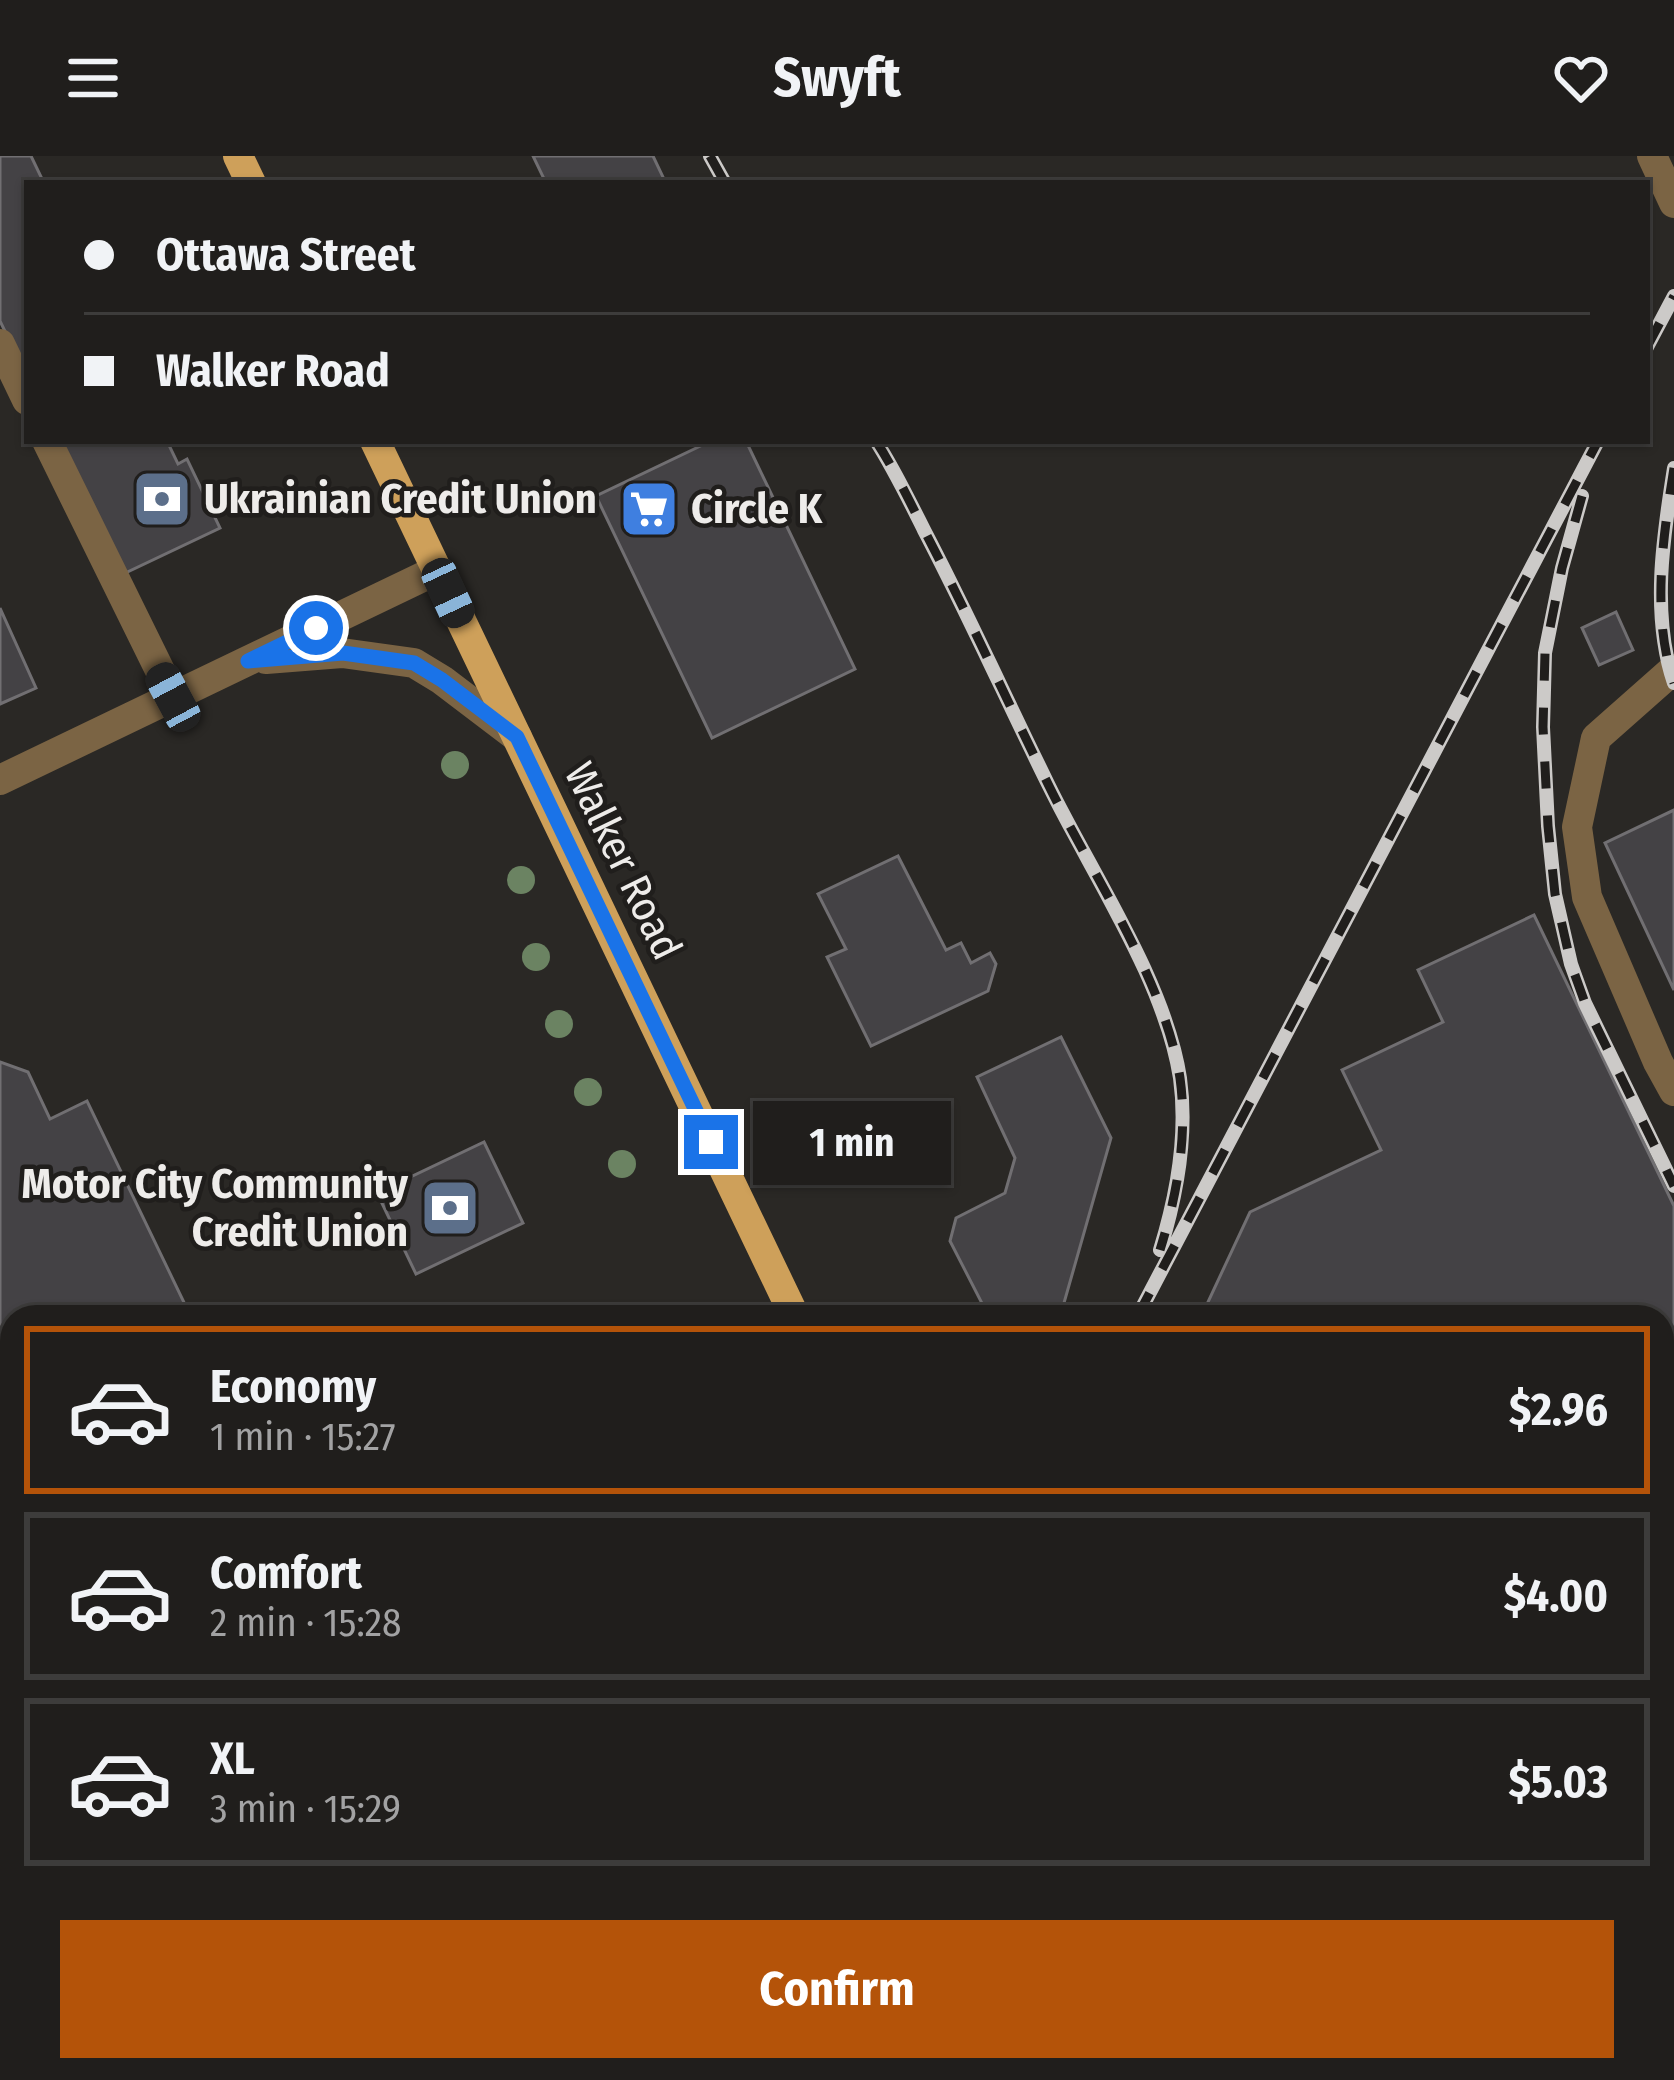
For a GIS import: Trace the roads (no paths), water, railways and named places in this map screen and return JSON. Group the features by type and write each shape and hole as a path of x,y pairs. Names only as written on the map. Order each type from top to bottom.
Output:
{"main road":[{"name":"Walker Road","path":"376,444 789,1305"}],"street":[{"path":"1652,156 1674,203"},
{"path":"0,344 24,394"},
{"path":"48,444 173,697"},
{"path":"0,780 437,570"},
{"path":"248,661 343,653 414,663 517,737"},
{"path":"1674,669 1596,738 1577,827 1587,897 1674,1091"}],"railway":[{"path":"710,156 723,180"},
{"path":"1650,341 1674,296"},
{"path":"878,444 1125,929 1172,1041 1180,1078 1182,1143 1160,1250"},
{"path":"1143,1305 1596,444"},
{"path":"1674,468 1661,603 1674,683"},
{"path":"1582,496 1545,653 1543,727 1555,894 1585,1003 1674,1186"}],"place":[{"name":"Ukrainian Credit Union","path":"162,499"},
{"name":"Circle K","path":"649,509"},
{"name":"Motor City Community Credit Union","path":"450,1208"}]}
